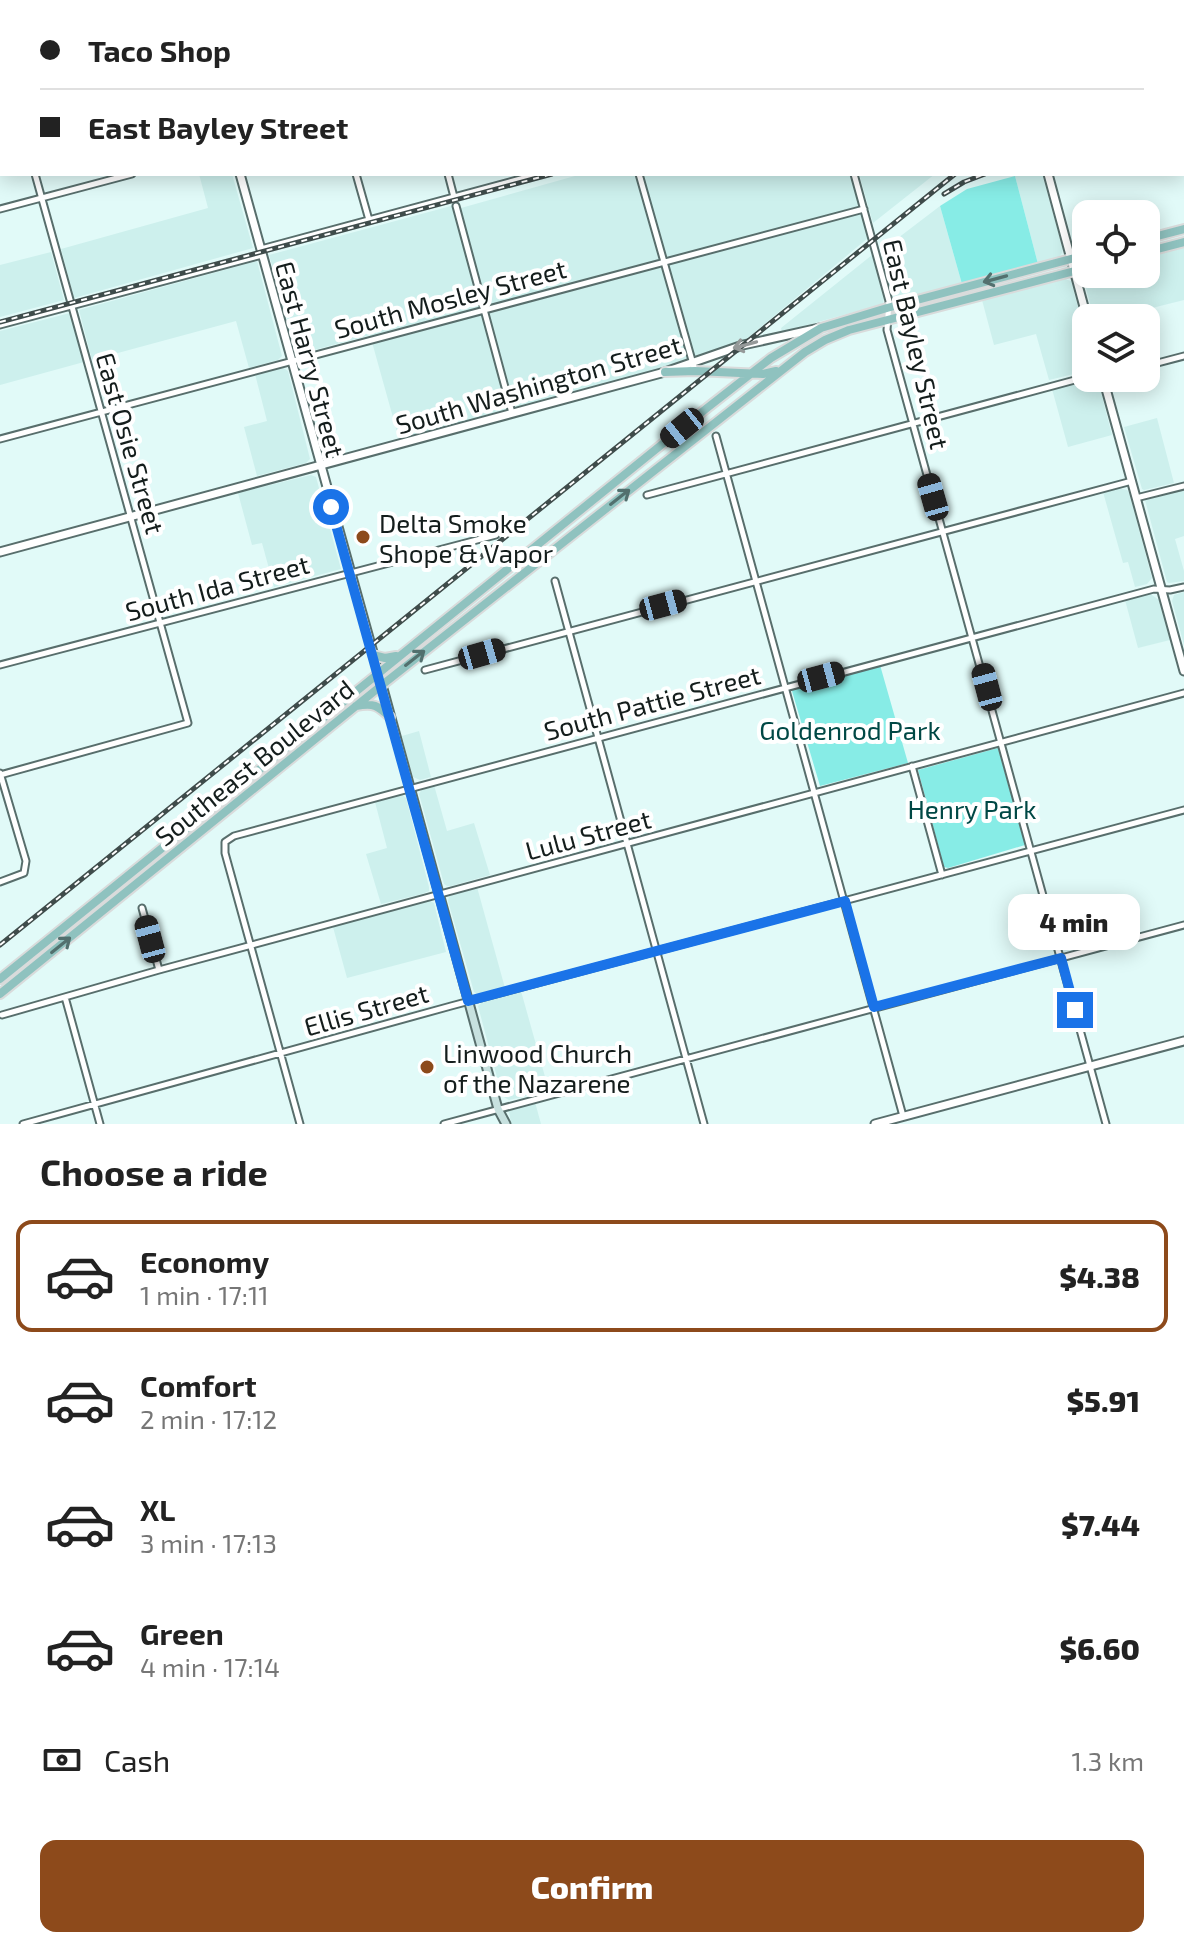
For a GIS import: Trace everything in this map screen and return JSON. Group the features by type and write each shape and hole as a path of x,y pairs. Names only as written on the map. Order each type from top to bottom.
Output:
{"main road":[{"path":"1160,235 1184,229"},
{"path":"1160,248 1184,242"},
{"name":"South Washington Street","path":"821,328 1070,259"},
{"name":"Southeast Boulevard","path":"0,994 382,685 805,352 849,330 1072,272"},
{"name":"Southeast Boulevard","path":"0,979 750,373 821,328"},
{"path":"665,372 694,366 763,374 784,368"},
{"path":"373,655 390,658 404,653"},
{"name":"East Harry Street","path":"379,674 498,1109 506,1124"},
{"path":"356,706 377,706 390,717"},
{"name":"East Harry Street","path":"498,1109 498,1124"}],"street":[{"name":"East Osie Street","path":"0,774 188,723 36,176"},
{"path":"0,209 124,176"},
{"name":"East Harry Street","path":"241,176 379,674"},
{"path":"357,176 369,220"},
{"path":"449,176 454,197"},
{"path":"0,325 532,176"},
{"path":"640,176 694,366"},
{"name":"East Bayley Street","path":"855,176 889,301 887,330 1106,1124"},
{"path":"1049,176 1072,265"},
{"path":"456,206 512,414"},
{"name":"South Mosley Street","path":"0,439 864,209"},
{"name":"South Washington Street","path":"694,366 743,345 821,328"},
{"path":"1160,362 1184,356"},
{"name":"South Washington Street","path":"0,552 665,372"},
{"path":"647,495 1072,381"},
{"path":"1107,392 1184,671"},
{"path":"716,436 903,1116"},
{"path":"425,670 1132,481"},
{"path":"1136,498 1184,486"},
{"name":"South Ida Street","path":"0,665 496,535"},
{"path":"555,581 704,1124"},
{"name":"South Pattie Street","path":"252,946 225,853 225,842 234,836 1154,589 1184,587"},
{"name":"Lulu Street","path":"2,1015 1184,693"},
{"path":"912,766 942,875"},
{"path":"0,774 26,861 24,873 0,882"},
{"name":"Ellis Street","path":"23,1124 468,1001 1184,810"},
{"path":"142,908 159,970"},
{"path":"444,1124 1184,925"},
{"path":"252,946 300,1124"},
{"path":"65,997 100,1124"},
{"path":"875,1124 1184,1041"}],"shaded area":[{"path":"200,176 233,176 253,248 74,298 61,249 208,208"},
{"path":"575,176 851,176 868,238 744,341 665,369 399,439 370,335 297,352 269,255 451,206 461,208"},
{"path":"860,176 932,176 873,223"},
{"path":"1015,176 1043,176 1063,249 1058,258 1038,264"},
{"path":"940,206 962,284 897,300 892,295 881,251"},
{"path":"1184,246 1184,300 1160,306 1090,304 1086,288 1160,288 1160,252"},
{"path":"51,252 64,300 0,317 0,265"},
{"path":"872,255 883,304 782,332 781,328"},
{"path":"257,261 282,356 278,360 249,368 236,321 92,360 79,310"},
{"path":"1062,278 1071,281 1077,304 1072,304 1072,374 1049,380 1036,334 994,345 982,300"},
{"path":"70,313 84,362 0,385 0,331"},
{"path":"282,367 288,371 310,459 306,463 257,476 244,427 267,421 255,374"},
{"path":"1072,384 1072,392 1101,392 1112,435 1068,447 1052,389"},
{"path":"1157,418 1174,483 1144,490 1124,427"},
{"path":"311,475 316,477 341,569 274,587 262,543 252,545 238,493"},
{"path":"1117,488 1129,492 1152,578 1147,584 1135,587 1128,562 1123,563 1103,492"},
{"path":"1184,489 1184,536 1175,539 1184,581 1169,583 1145,500"},
{"path":"1184,592 1184,645 1172,601 1174,595"},
{"path":"1149,593 1159,600 1170,640 1138,648 1125,600"},
{"path":"419,731 431,777 420,780 413,777 402,736"},
{"path":"434,785 447,831 474,823 490,875 451,886 444,884 419,794 422,789"},
{"path":"401,794 406,798 429,891 381,904 366,854 387,848 375,802"},
{"path":"477,887 505,988 477,994 448,901 449,896"},
{"path":"428,900 434,903 446,952 347,978 333,927"},
{"path":"521,991 549,1091 509,1100 502,1096 478,1006 482,1002"},
{"path":"535,1102 541,1124 511,1124 509,1111"}],"green space":[{"path":"1015,176 1038,264 962,284 940,206 967,189"},
{"name":"Goldenrod Park","path":"880,665 908,763 820,786 792,691"},
{"name":"Henry Park","path":"998,748 1025,845 944,867 918,770"}],"railway":[{"path":"1062,0 1090,0"},
{"path":"0,322 545,176"},
{"path":"0,945 953,176"},
{"path":"944,194 980,176"}],"place":[{"name":"Delta Smoke Shope & Vapor","path":"363,537"},
{"name":"Linwood Church of the Nazarene","path":"427,1067"}],"route":[{"path":"331,507 468,1001 845,901 874,1007 1061,958 1075,1010"}]}
